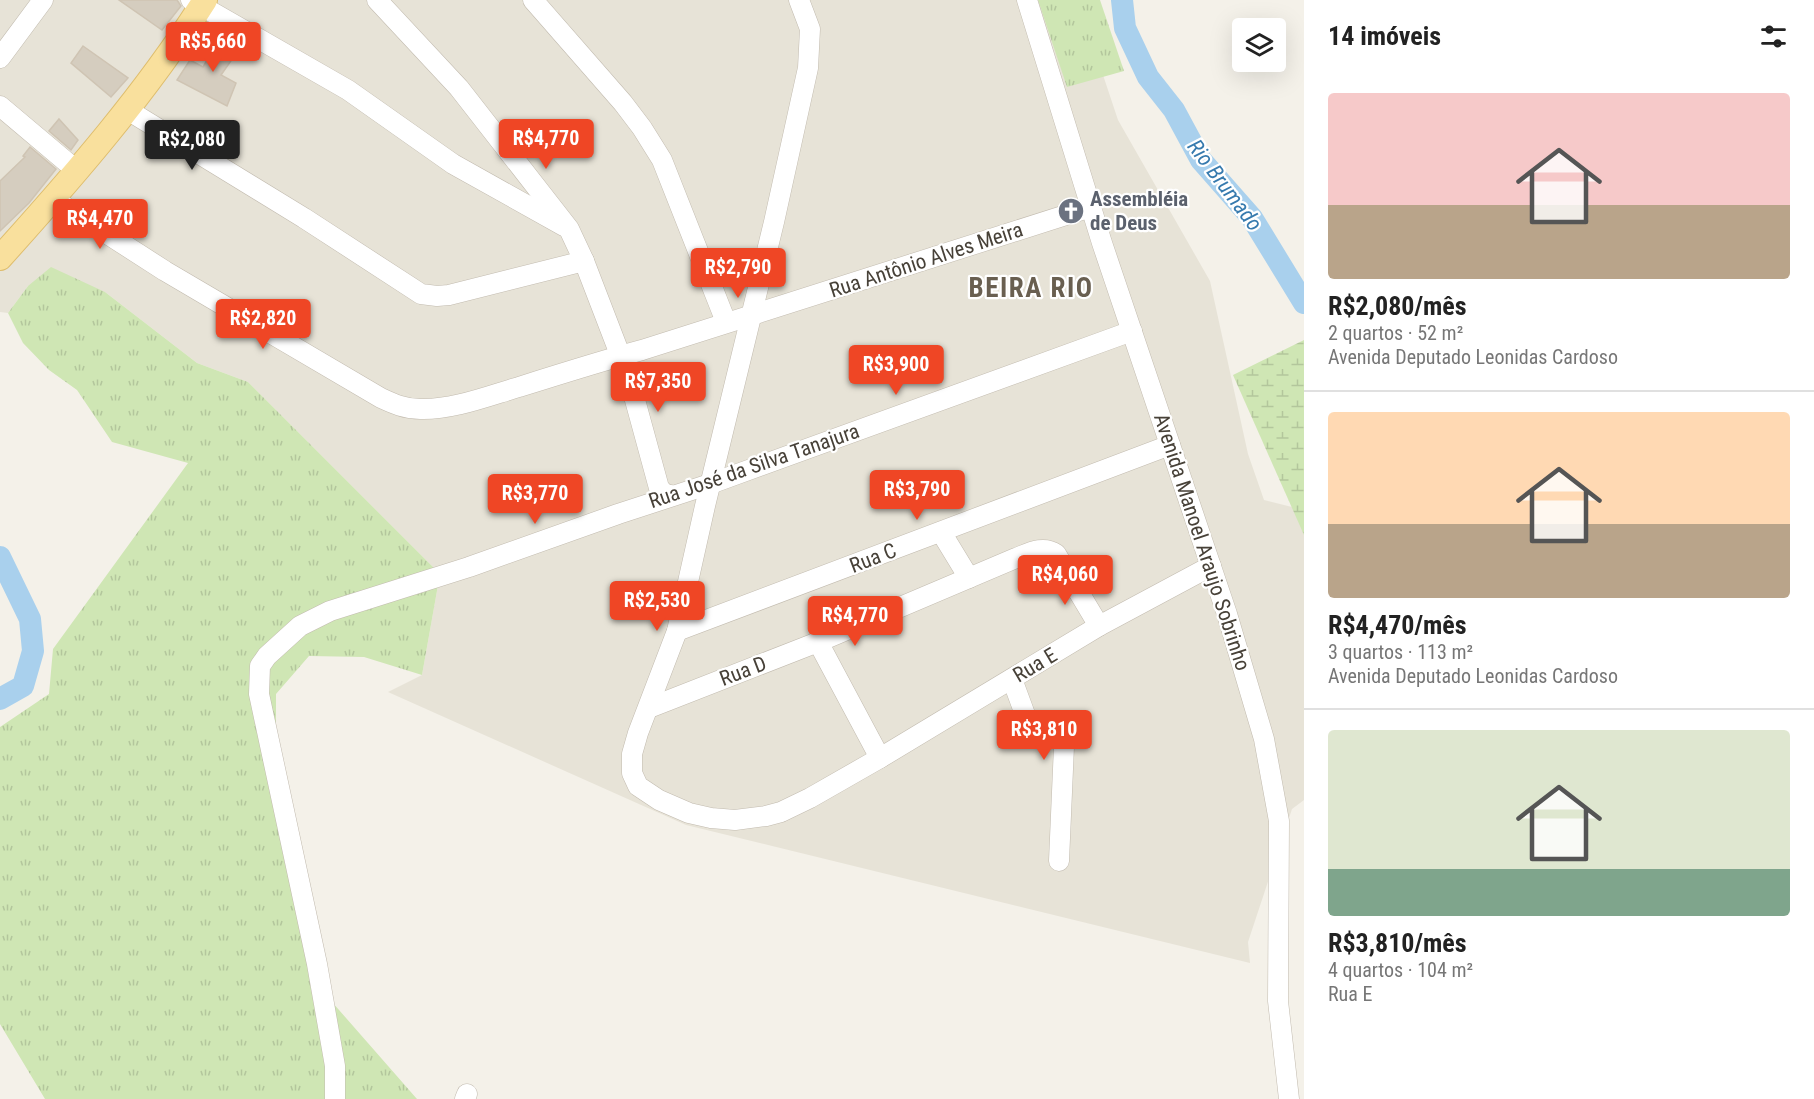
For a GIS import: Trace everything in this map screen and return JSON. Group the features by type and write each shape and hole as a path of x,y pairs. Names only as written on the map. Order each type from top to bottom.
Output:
{"main road":[{"path":"0,258 52,199 167,57 199,2"}],"street":[{"path":"0,58 43,0"},
{"path":"377,0 459,88 569,228 621,356 635,398 659,488 665,494 671,495"},
{"path":"533,0 623,103 662,160 726,322"},
{"path":"648,708 677,631 808,68 810,29 799,0"},
{"name":"Avenida Manoel Araujo Sobrinho","path":"1027,0 1091,207 1227,614 1264,739 1279,821 1278,1001 1289,1099"},
{"path":"199,2 348,90 453,164 569,228"},
{"path":"0,106 76,170"},
{"path":"126,109 304,218 421,294 449,295 584,261"},
{"name":"Rua Antônio Alves Meira","path":"52,199 165,271 381,398 402,408 422,410 489,396 621,356 1091,207"},
{"name":"Rua José da Silva Tanajura","path":"335,1099 333,1054 299,874 259,694 260,666 267,656 300,626 330,611 527,548 1132,331"},
{"name":"Rua C","path":"677,631 1170,445"},
{"path":"940,532 969,578"},
{"name":"Rua D","path":"648,708 818,642 1041,549 1056,554 1099,626"},
{"name":"Rua E","path":"648,708 632,754 632,772 638,786 659,800 689,813 735,820 766,816 810,798 1099,626 1211,566"},
{"path":"818,642 880,758"},
{"path":"1012,679 1030,728 1044,736 1060,736 1064,746 1059,861"}],"shaded area":[{"path":"0,0 1078,0 1118,120 1210,281 1248,454 1264,500 1304,510 1304,800 1292,809 1248,942 1250,963 686,825 388,692 422,675 440,574 248,382 197,363 105,292 28,286 8,313 0,312"}],"green space":[{"path":"1038,0 1100,0 1124,71 1067,87"},
{"path":"51,267 105,292 197,363 248,382 440,574 422,675 364,657 309,656 276,694 276,801 318,986 417,1099 45,1099 0,1024 0,727 49,694 53,649 188,463 112,442 77,390 49,370 23,343 8,313 28,286"},
{"path":"1304,340 1304,535 1233,375"}],"building":[{"path":"119,0 177,0 181,6 162,30"},
{"path":"222,35 240,48 221,75 236,83 227,106 177,80 190,60 203,67"},
{"path":"83,46 128,78 111,97 71,63"},
{"path":"59,119 78,140 71,150 49,131"},
{"path":"30,147 56,169 29,203 0,231 0,181 25,157 23,156"}],"waterway":[{"name":"Rio Brumado","path":"1122,0 1125,28 1148,77 1174,110 1201,160 1252,218 1304,303"},
{"path":"0,557 30,619 33,651 23,686 0,699"}],"place":[{"name":"Assembléia de Deus","path":"1071,211"}],"district":[{"name":"BEIRA RIO","path":"1031,288"}]}
